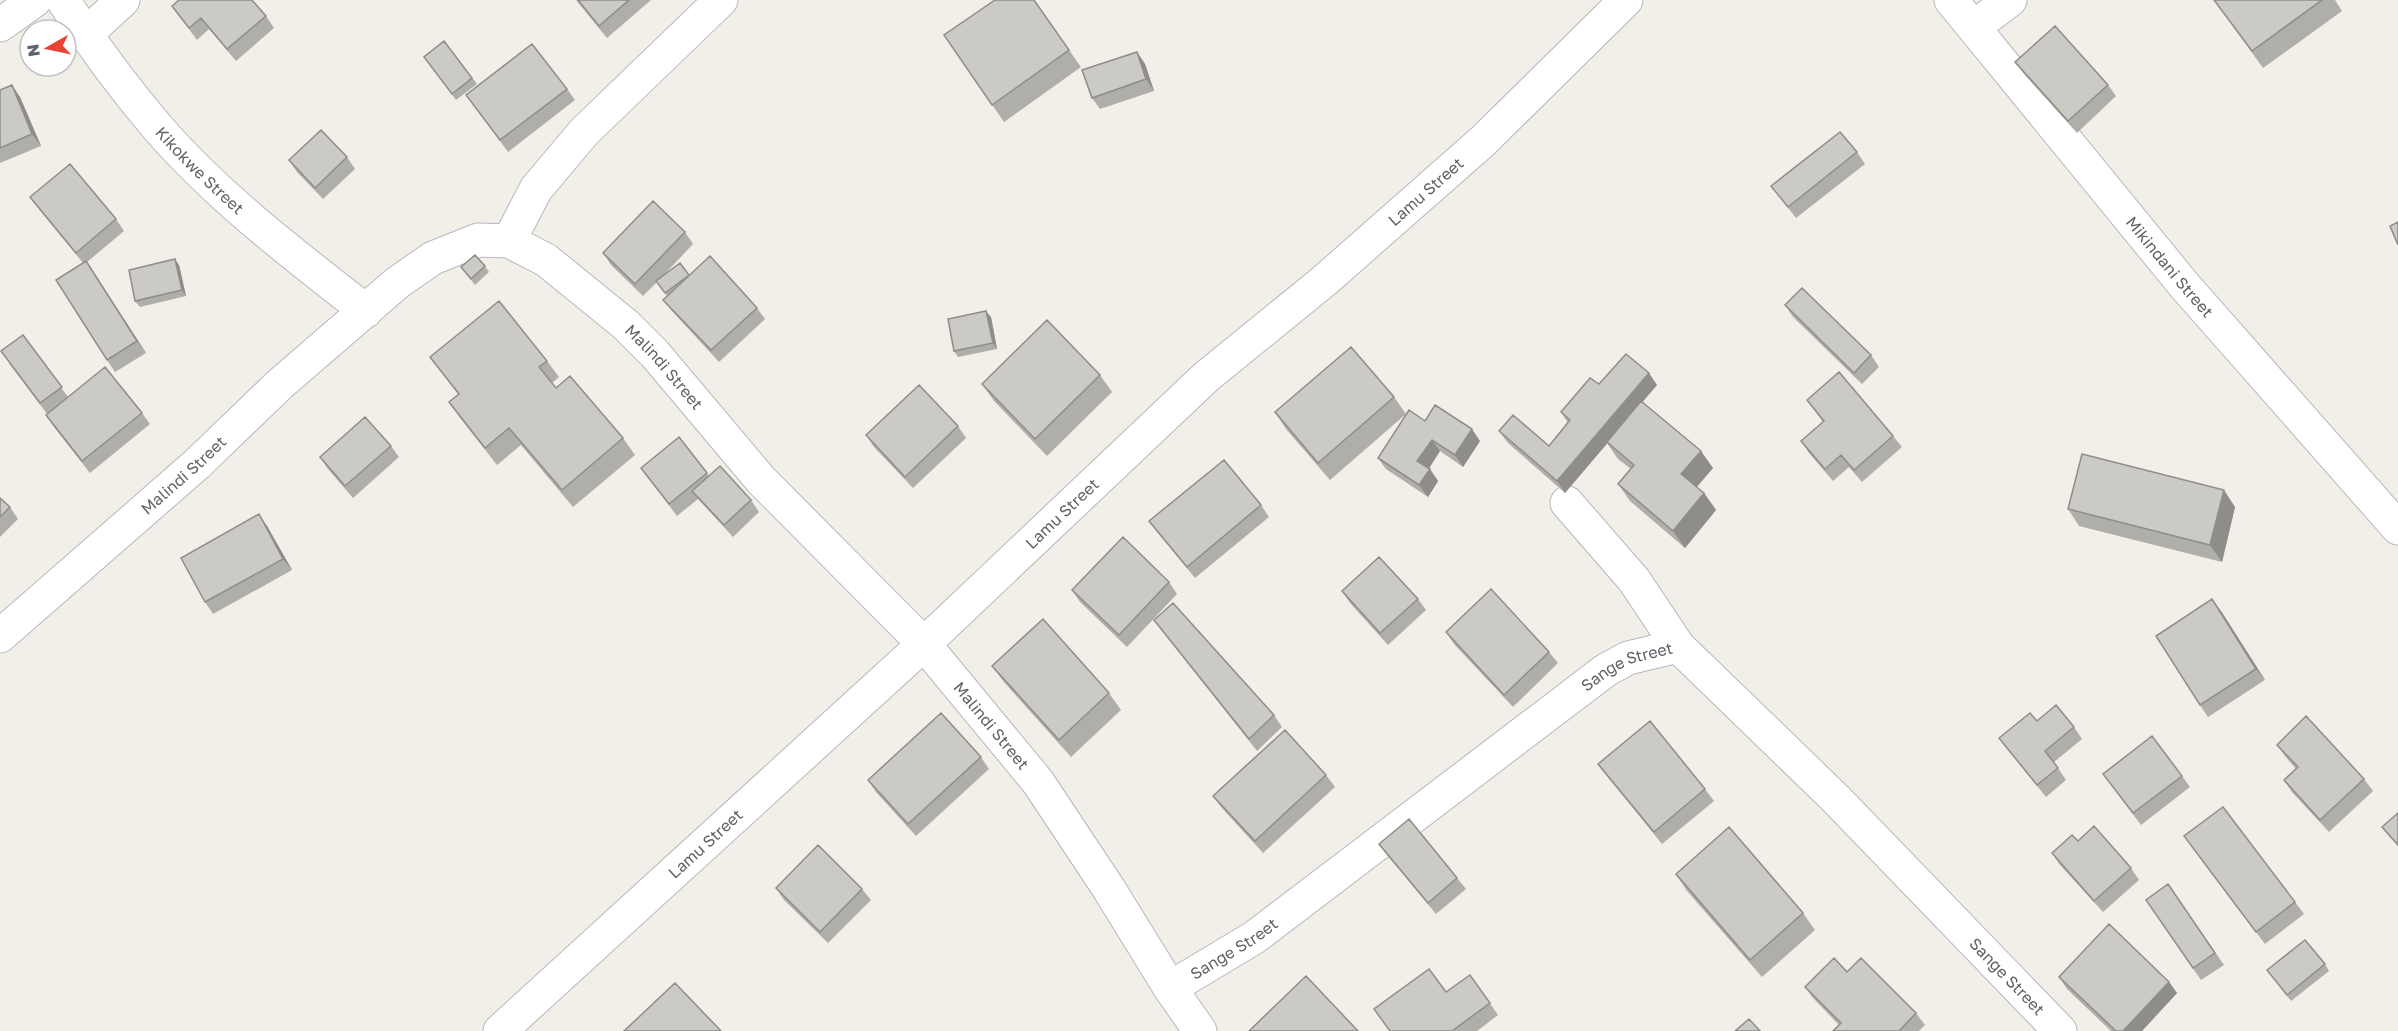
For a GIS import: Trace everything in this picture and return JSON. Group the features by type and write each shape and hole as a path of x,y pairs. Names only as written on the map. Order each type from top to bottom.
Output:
{"street":[{"path":"0,25 35,0"},
{"name":"Kikokwe Street","path":"63,0 100,56 159,129 219,189 275,240 366,311"},
{"path":"86,34 123,0"},
{"path":"509,241 536,189 584,132 721,0"},
{"name":"Lamu Street","path":"500,1031 924,644 1206,377 1324,281 1483,141 1626,0"},
{"name":"Mikindani Street","path":"1951,0 2184,285 2398,528"},
{"path":"1974,27 2010,0"},
{"name":"Malindi Street","path":"0,636 197,464 279,385 397,283 433,258 478,240 509,241 546,260 626,325 655,354 761,480 924,644 1038,782 1200,1031"},
{"path":"1567,503 1634,580 1678,646"},
{"name":"Sange Street","path":"1170,988 1255,937 1606,670 1629,658 1678,646 1836,799 2060,1031"}],"building":[{"path":"179,0 252,0 266,16 227,49 201,18 189,28 172,6"},
{"path":"578,0 629,0 599,26"},
{"path":"995,0 1034,0 1069,50 992,105 944,35"},
{"path":"2214,0 2322,0 2252,51"},
{"path":"2055,26 2108,85 2068,121 2015,62"},
{"path":"444,41 472,78 452,94 424,57"},
{"path":"532,44 567,89 500,140 466,95"},
{"path":"1137,52 1146,79 1092,98 1082,70"},
{"path":"12,85 32,134 0,148 0,90"},
{"path":"321,130 347,157 315,188 289,160"},
{"path":"1840,132 1857,152 1788,207 1771,186"},
{"path":"70,164 116,219 76,253 30,197"},
{"path":"653,201 685,232 635,284 603,253"},
{"path":"2398,222 2398,245 2390,226"},
{"path":"475,255 485,266 471,279 461,267"},
{"path":"710,256 757,308 711,350 663,300"},
{"path":"175,259 182,290 135,301 129,270"},
{"path":"86,261 137,341 107,360 56,280"},
{"path":"680,263 689,275 665,293 656,281"},
{"path":"1802,288 1871,355 1854,373 1785,305"},
{"path":"499,301 547,361 539,367 556,388 570,376 623,438 562,490 509,428 485,448 449,402 459,394 430,357"},
{"path":"986,311 993,343 954,351 948,319"},
{"path":"1047,320 1100,375 1035,439 982,384"},
{"path":"23,335 62,387 40,403 1,351"},
{"path":"1351,347 1394,397 1318,463 1275,412"},
{"path":"1626,354 1649,373 1557,481 1499,431 1513,415 1549,446 1570,420 1561,412 1590,378 1599,384"},
{"path":"105,367 142,413 82,461 46,415"},
{"path":"1839,372 1893,436 1854,470 1841,455 1825,469 1801,441 1824,421 1807,400"},
{"path":"919,385 958,426 905,477 866,435"},
{"path":"1641,401 1701,451 1681,474 1704,493 1673,531 1618,484 1634,465 1607,442"},
{"path":"1435,405 1472,429 1455,455 1432,440 1417,461 1430,469 1419,485 1378,458 1409,410 1425,421"},
{"path":"365,417 391,446 345,486 320,457"},
{"path":"679,437 707,473 669,504 641,468"},
{"path":"2082,454 2224,490 2210,545 2068,509"},
{"path":"1224,460 1261,505 1187,567 1149,521"},
{"path":"720,466 751,500 724,525 692,491"},
{"path":"0,498 10,507 0,517"},
{"path":"259,514 283,559 205,602 181,558"},
{"path":"1123,537 1169,582 1119,635 1072,590"},
{"path":"1379,557 1418,599 1380,633 1342,591"},
{"path":"1491,589 1549,652 1504,695 1446,632"},
{"path":"2212,599 2256,669 2200,705 2156,636"},
{"path":"1173,603 1274,715 1249,739 1154,620"},
{"path":"1043,619 1109,693 1059,740 992,666"},
{"path":"2056,705 2074,727 2045,751 2058,768 2037,785 1999,738 2030,713 2037,721"},
{"path":"941,713 981,757 908,824 868,780"},
{"path":"2306,716 2364,779 2320,820 2284,780 2298,767 2277,745"},
{"path":"1650,721 1705,789 1654,832 1598,764"},
{"path":"1285,730 1326,775 1255,841 1213,796"},
{"path":"2152,736 2182,776 2133,813 2103,774"},
{"path":"2223,807 2295,902 2256,932 2184,836"},
{"path":"2398,813 2398,845 2382,827"},
{"path":"1409,819 1457,878 1428,903 1379,844"},
{"path":"2094,826 2131,868 2094,901 2052,853 2072,835 2078,841"},
{"path":"1729,827 1803,913 1750,960 1676,874"},
{"path":"818,845 862,889 820,932 776,888"},
{"path":"2168,884 2215,953 2193,968 2146,900"},
{"path":"2109,924 2169,982 2123,1031 2116,1031 2059,977"},
{"path":"2305,940 2325,964 2287,995 2267,970"},
{"path":"1834,958 1847,972 1861,958 1916,1013 1899,1031 1833,1031 1841,1023 1805,987"},
{"path":"1429,969 1446,992 1470,975 1490,1003 1452,1031 1390,1031 1374,1009"},
{"path":"1306,976 1358,1031 1249,1031"},
{"path":"675,983 721,1031 624,1031"},
{"path":"1749,1019 1760,1031 1735,1031"}]}
